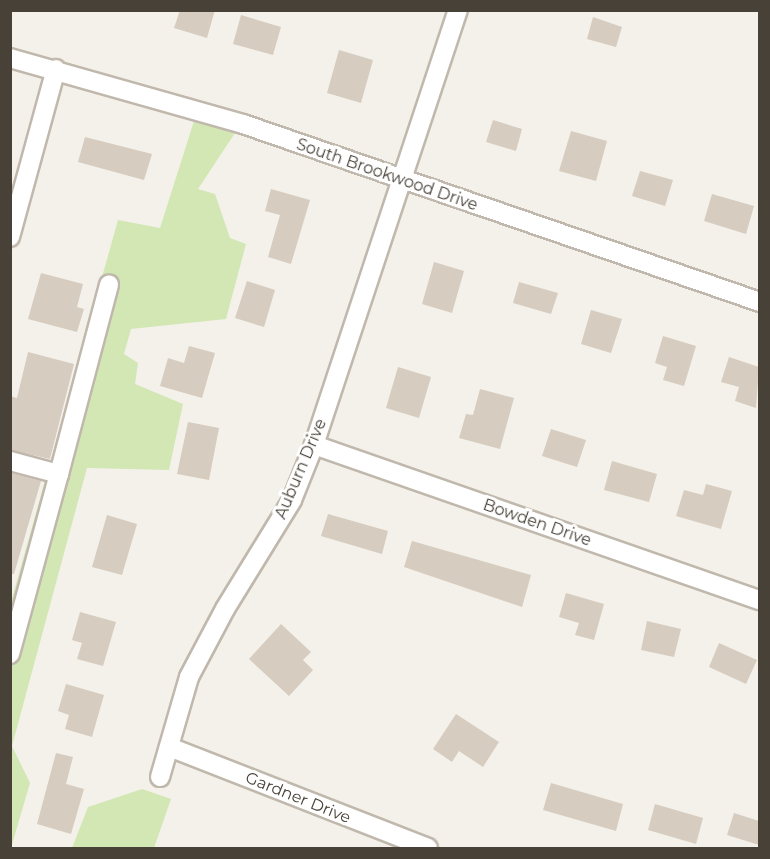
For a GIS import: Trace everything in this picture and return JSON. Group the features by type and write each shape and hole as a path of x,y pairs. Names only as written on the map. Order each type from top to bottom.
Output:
{"street":[{"path":"403,181 458,10"},
{"name":"South Brookwood Drive","path":"10,58 56,69 243,124 759,302"},
{"path":"10,237 14,213 56,69"},
{"name":"Auburn Drive","path":"160,777 189,677 225,609 292,500 314,445 403,181"},
{"path":"10,654 110,285"},
{"name":"Bowden Drive","path":"314,445 759,600"},
{"path":"10,461 59,474"},
{"name":"Gardner Drive","path":"169,747 428,849"}],"green space":[{"path":"194,121 235,133 198,189 215,194 230,238 246,244 226,319 131,329 124,354 138,363 135,384 183,404 169,470 87,468 12,746 30,783 11,848 11,602 118,220 160,228"},
{"path":"142,789 171,799 154,848 72,848 88,807"}],"building":[{"path":"180,10 215,10 207,38 174,28"},
{"path":"241,15 281,27 273,55 233,44"},
{"path":"593,17 622,27 616,47 587,39"},
{"path":"339,50 373,60 361,103 327,93"},
{"path":"493,120 522,129 516,151 486,142"},
{"path":"571,131 607,141 596,181 559,171"},
{"path":"85,137 152,154 144,180 78,162"},
{"path":"640,171 673,180 665,206 632,196"},
{"path":"271,189 310,200 291,264 268,257 280,215 265,211"},
{"path":"712,194 754,206 746,234 704,221"},
{"path":"434,262 464,271 452,313 422,304"},
{"path":"41,273 83,284 77,307 84,309 77,332 28,319"},
{"path":"247,281 275,290 264,327 235,318"},
{"path":"519,282 558,293 551,314 513,303"},
{"path":"591,310 622,319 611,353 581,344"},
{"path":"663,336 696,346 684,386 663,380 667,367 655,363"},
{"path":"189,346 215,353 202,398 160,386 168,358 184,363"},
{"path":"28,352 74,364 50,459 10,450 10,396 17,398"},
{"path":"729,357 759,367 756,408 735,401 739,387 721,382"},
{"path":"398,367 431,377 419,418 386,408"},
{"path":"480,389 514,398 500,449 459,438 466,414 473,415"},
{"path":"188,422 219,428 209,480 177,474"},
{"path":"551,429 586,440 577,467 542,456"},
{"path":"612,461 657,474 649,502 604,490"},
{"path":"10,473 41,481 14,574 10,574"},
{"path":"706,484 732,491 721,529 676,516 684,490 703,495"},
{"path":"328,514 388,531 382,554 321,536"},
{"path":"107,515 137,524 122,575 92,567"},
{"path":"412,541 531,575 522,607 404,567"},
{"path":"566,593 604,604 594,640 575,635 579,623 559,617"},
{"path":"80,612 116,622 103,666 77,659 82,643 72,640"},
{"path":"647,621 681,629 674,657 641,650"},
{"path":"281,624 311,652 303,660 313,670 289,696 249,659"},
{"path":"719,643 757,660 746,684 709,667"},
{"path":"66,684 104,695 92,737 65,729 69,715 58,711"},
{"path":"456,714 499,742 483,767 459,751 452,762 433,749"},
{"path":"56,753 73,757 66,784 84,789 71,834 37,824"},
{"path":"551,783 623,804 616,831 543,810"},
{"path":"655,804 703,818 696,844 648,830"},
{"path":"734,813 759,821 759,845 727,835"}]}
